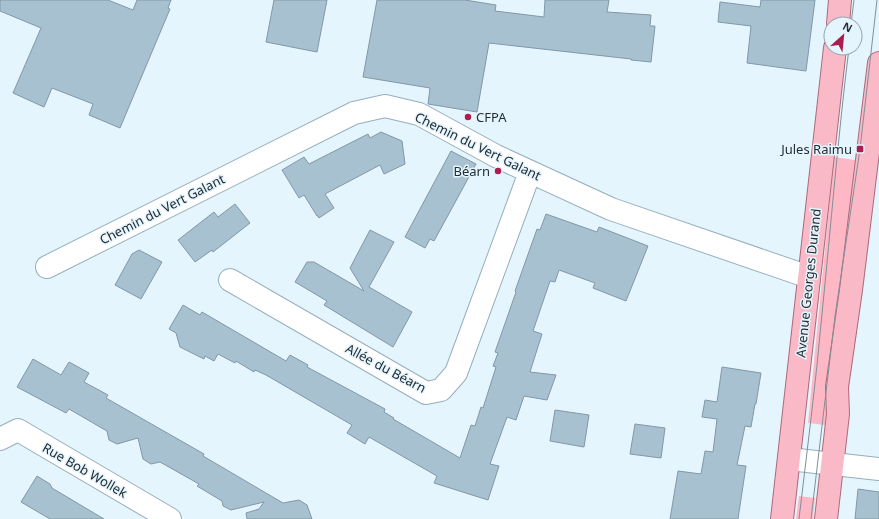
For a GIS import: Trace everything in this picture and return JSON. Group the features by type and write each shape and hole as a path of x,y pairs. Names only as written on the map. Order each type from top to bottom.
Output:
{"main road":[{"path":"839,16 840,0"},
{"name":"Avenue Georges Durand","path":"782,519 834,56"},
{"path":"826,519 838,414 837,387 851,290 879,63"}],"street":[{"name":"Chemin du Vert Galant","path":"47,267 354,113 385,106 419,114 496,156 611,209 809,277"},
{"name":"Allée du Béarn","path":"230,280 426,393 441,390 456,373 530,172"},
{"name":"Rue Bob Wollek","path":"0,439 18,430 170,519"},
{"path":"789,459 879,469"}],"shaded area":[{"path":"834,157 862,161 825,425 808,423"},
{"path":"799,496 815,498 813,519 796,519"}],"building":[{"path":"0,0 108,0 133,10 137,0 171,0 168,8 170,9 120,128 89,115 93,104 52,88 44,107 13,93 41,28 0,11"},
{"path":"274,0 327,0 317,52 266,42"},
{"path":"377,0 465,0 496,5 495,11 544,17 545,0 609,0 607,12 651,15 650,26 655,26 651,62 489,43 477,112 428,104 430,88 363,77"},
{"path":"761,0 815,0 806,71 747,63 751,26 718,22 720,2 760,7"},
{"path":"381,132 402,141 405,164 384,174 380,165 325,194 334,208 319,218 304,195 299,198 282,170 304,157 309,164 368,134 370,138"},
{"path":"451,151 476,164 434,241 430,239 425,248 405,237"},
{"path":"235,204 250,223 213,252 212,250 195,262 178,240 214,212 218,217"},
{"path":"546,214 597,232 599,227 648,246 626,301 593,288 595,283 559,270 555,282 550,281 533,331 542,334 530,372 556,375 547,400 524,396 516,420 507,417 490,464 499,466 488,500 434,483 437,476 369,437 365,444 347,433 352,425 266,375 255,370 254,372 236,361 235,363 218,354 214,361 205,356 204,359 180,347 176,333 169,329 183,305 200,315 202,312 286,361 290,355 308,365 307,367 385,409 384,412 394,418 393,419 460,458 471,425 475,426 481,407 483,408 496,367 493,366 498,353 495,352 537,229 540,230"},
{"path":"370,230 394,242 369,287 412,312 393,347 324,305 327,301 295,282 307,262 314,262 364,291 350,268"},
{"path":"139,250 162,262 141,299 115,285 132,254"},
{"path":"33,359 61,375 69,362 89,373 84,382 108,395 106,398 204,454 203,456 283,503 299,500 307,505 312,519 247,519 246,513 259,509 264,502 231,510 223,506 222,501 197,486 199,484 160,462 151,464 143,459 138,438 117,444 109,440 107,431 69,409 66,413 17,387"},
{"path":"722,367 761,373 751,427 745,426 737,465 746,466 738,519 670,519 678,471 701,474 705,451 713,452 717,419 702,417 705,400 717,402"},
{"path":"555,410 589,415 584,447 550,441"},
{"path":"635,424 665,428 661,458 630,454"},
{"path":"37,476 50,484 52,488 104,519 50,519 21,502"},
{"path":"858,489 879,492 879,519 855,519"}],"tram line":[{"path":"852,16 854,0"},
{"path":"811,519 835,316 860,149 877,0"},
{"path":"799,519 817,365 848,56"}],"place":[{"name":"CFPA","path":"468,117"},
{"name":"Jules Raimu","path":"860,149"},
{"name":"Béarn","path":"498,171"}]}
